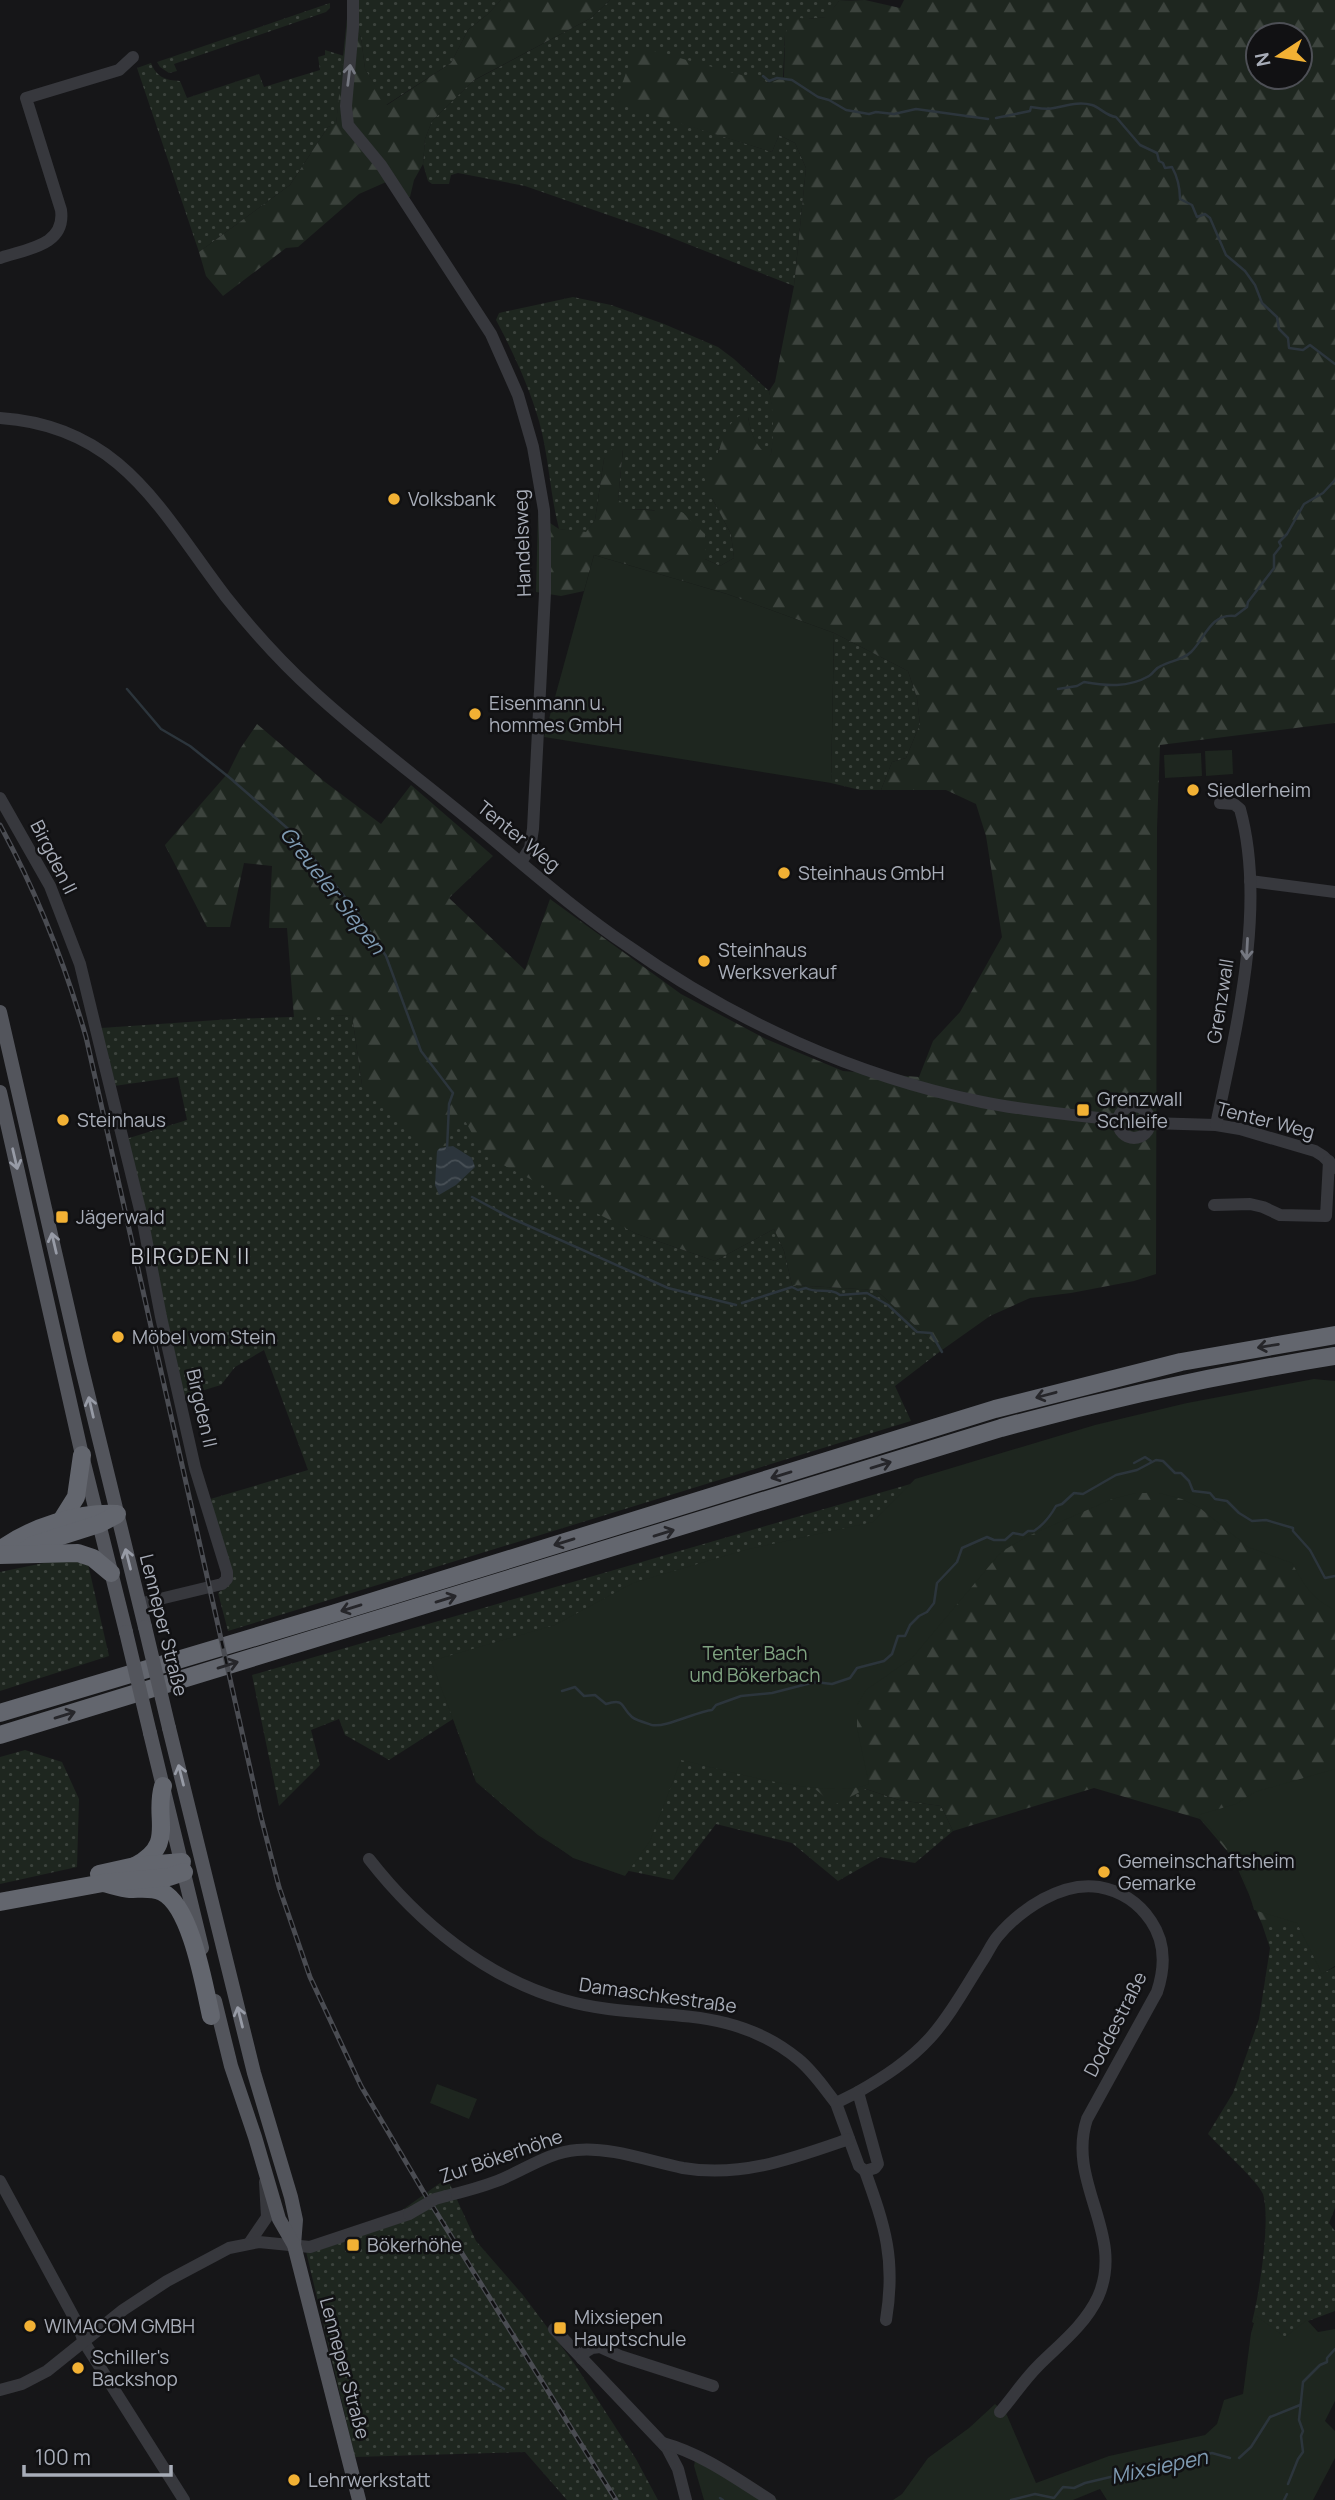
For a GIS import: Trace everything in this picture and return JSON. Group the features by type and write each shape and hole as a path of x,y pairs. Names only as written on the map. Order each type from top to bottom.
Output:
{"highway":[{"path":"0,1713 332,1614 995,1409 1181,1362 1335,1335"},
{"path":"0,1735 1001,1428 1100,1401 1247,1370 1335,1356"},
{"path":"61,1521 76,1497 82,1455"},
{"path":"20,1554 33,1545 117,1514"},
{"path":"0,1552 11,1542 61,1521 98,1519"},
{"path":"0,1552 78,1553 93,1558 111,1573"},
{"path":"135,1866 155,1850 161,1838 163,1829 159,1800 163,1786"},
{"path":"0,1894 135,1866 183,1867"},
{"path":"0,1902 103,1882 169,1877 183,1867"},
{"path":"103,1882 127,1889 155,1890 177,1903 188,1925 216,2022"}],"main road":[{"name":"Lenneper Straße","path":"0,1012 169,1728 254,2073 296,2220 294,2245"},
{"name":"Lenneper Straße","path":"0,1092 82,1455 183,1867 216,2022 279,2220 294,2245 359,2500"},
{"path":"183,1867 203,1863"}],"street":[{"name":"Handelsweg","path":"353,0 346,112 348,125 422,217 499,351 518,394 526,421 542,497 545,593 533,829 530,848 521,862"},
{"path":"0,258 49,241 57,234 61,224 61,210 26,98 119,70 133,57"},
{"name":"Tenter Weg","path":"0,418 21,419 57,429 78,438 121,465 158,503 253,631 316,695 601,927 653,963 733,1012 859,1068 956,1096 1012,1107 1118,1121"},
{"name":"Birgden II","path":"0,798 50,886 79,964 143,1222 195,1468 227,1572 226,1581 222,1584 139,1604"},
{"name":"Grenzwall","path":"1216,1125 1244,986 1250,881 1240,809 1234,804 1220,803"},
{"path":"1250,881 1335,892"},
{"path":"1132,1106 1146,1112 1149,1123 1145,1132 1135,1137 1125,1135 1118,1126 1122,1111 1132,1106"},
{"name":"Tenter Weg","path":"1149,1123 1216,1125 1301,1146 1318,1153 1332,1165 1326,1216 1283,1215 1250,1204 1214,1205"},
{"name":"Damaschkestraße","path":"369,1859 421,1917 499,1973 544,1994 591,2007 699,2017 743,2026 774,2042 800,2061 836,2103"},
{"name":"Doddestraße","path":"836,2103 899,2067 918,2050 942,2023 997,1937 1018,1917 1044,1899 1062,1890 1080,1886 1102,1887 1130,1899 1153,1924 1163,1951 1160,1985 1087,2119 1082,2134 1082,2161 1105,2245 1106,2260 1101,2288 1084,2319 1035,2368 1000,2412"},
{"path":"858,2092 878,2164 865,2171"},
{"path":"836,2103 859,2166 865,2171 889,2246 890,2296 886,2320"},
{"name":"Zur Bökerhöhe","path":"250,2242 310,2247 320,2245 409,2214 435,2199 497,2181 571,2151 603,2151 686,2168 737,2170 791,2160 849,2139"},
{"path":"0,2390 34,2379 148,2293 218,2253 250,2242 267,2217 265,2170"},
{"path":"0,2180 77,2323 84,2342 184,2500"},
{"path":"554,2329 662,2442 678,2469 687,2500"},
{"path":"582,2359 585,2352 600,2347 713,2386"},
{"path":"662,2442 687,2450 770,2500"}],"green space":[{"path":"356,0 501,0 468,30 451,63 386,105 365,69 361,37 356,30"},
{"path":"501,0 610,0 591,18 474,80 432,121 425,139 423,164 414,180 410,197 406,197 393,179 359,194 298,247 286,248 223,296 206,276 199,252 290,185 328,127 336,124 347,18 361,37 365,69 387,105 451,63 468,30"},
{"path":"610,0 851,0 839,1 827,17 808,19 785,34 783,78 770,83 753,79 615,102 772,152 779,135 795,143 806,168 794,286 657,232 525,186 458,173 451,175 449,184 432,184 428,181 423,164 425,139 432,121 473,81 591,18"},
{"path":"865,0 900,8 904,0 1335,0 1335,723 1160,745 1157,828 1156,1274 1071,1293 1030,1298 990,1316 942,1350 876,1290 792,1285 784,1251 774,1229 715,1261 637,1234 484,1155 463,1117 436,1156 362,1085 352,1015 294,1018 287,928 269,928 272,866 244,863 230,927 207,927 165,845 228,773 257,724 325,782 381,824 411,785 493,856 449,898 525,970 550,899 681,994 766,1039 843,1071 919,1077 933,1041 960,1012 1002,937 986,836 976,804 946,790 881,790 892,762 906,758 920,724 917,698 908,671 834,633 727,594 594,555 584,591 561,596 536,592 538,515 559,529 586,532 595,520 604,459 614,446 623,449 618,499 629,509 682,512 705,534 705,559 720,566 734,558 731,534 704,477 715,462 727,429 739,416 748,417 757,443 768,456 771,454 773,422 769,391 775,382 794,286 806,168 795,143 779,135 772,152 615,103 636,46 770,83 784,77 785,34 793,17 826,17 839,1"},
{"path":"330,3 326,12 174,64 177,71 169,73 157,62"},
{"path":"325,50 344,56 336,125 328,127 290,185 199,252 137,68 151,63 162,77 180,81 187,98 259,74 264,87 320,70 318,57 325,55"},
{"path":"573,297 611,305 718,347 769,391 774,435 771,454 768,457 757,444 748,417 719,448 715,466 712,498 731,534 734,558 720,566 705,559 654,510 628,509 618,499 623,450 604,459 595,520 586,533 559,529 539,421 520,369 496,320 499,313"},
{"path":"594,555 727,594 834,633 831,783 544,737"},
{"path":"834,633 908,671 917,698 920,724 906,758 892,762 881,790 860,790 831,783"},
{"path":"1232,750 1233,774 1206,776 1205,751"},
{"path":"1201,753 1202,776 1165,778 1164,755"},
{"path":"352,1015 362,1085 463,1116 589,1208 637,1234 715,1261 774,1229 784,1251 792,1285 876,1290 942,1350 895,1386 911,1421 228,1631 218,1593 231,1583 207,1500 308,1470 264,1350 235,1367 221,1385 184,1396 126,1139 187,1120 178,1077 114,1086 101,1028 232,1019"},
{"name":"Tenter Bach und Bökerbach","path":"1314,1379 1335,1381 1335,1610 1309,1591 1292,1563 1248,1547 1200,1508 1182,1499 1159,1493 1136,1493 1112,1499 1026,1537 1001,1552 912,1658 866,1690 857,1705 857,1728 869,1784 829,1789 803,1787 681,1760 650,1841 625,1876 573,1858 526,1825 477,1782 431,1661 555,1625 633,1583 745,1550 873,1522 915,1479 1095,1425 1187,1403"},
{"path":"1044,1442 1335,1547 1335,1778 1302,1924 1262,1924 1233,1858 1200,1819 1094,1788 953,1831 941,1806 899,1800 866,1789 834,1805 801,1777 786,1785 760,1764 847,1542"},
{"name":"Tenter Bach und Bökerbach","path":"938,1476 801,1777 866,1789 899,1800 941,1806 953,1831 915,1863 880,1857 838,1881 792,1843 716,1824 673,1880 595,1864 562,1850 538,1835 476,1782 453,1719 389,1760 345,1735 339,1719 311,1730 320,1765 279,1806 252,1675"},
{"path":"63,1559 88,1564 109,1656 0,1691 0,1572"},
{"path":"25,1750 62,1762 79,1799 77,1867 0,1884 0,1757"},
{"path":"1335,1769 1335,1966 1322,1974 1297,1923 1254,1910 1233,1858 1198,1815 1236,1804 1255,1792"},
{"path":"1335,1778 1325,1972 1335,1967 1335,2208 1329,2223 1335,2231 1335,2311 1308,2321 1284,2341 1252,2322 1265,2239 1263,2194 1208,2134 1233,2093 1259,2019 1270,1948 1262,1924 1301,1924"},
{"path":"437,2084 477,2099 469,2119 430,2103"},
{"path":"447,2178 476,2241 523,2295 574,2363 636,2459 658,2500 567,2500 525,2452 355,2457 304,2243 401,2211"},
{"path":"1256,2316 1285,2337 1307,2320 1318,2332 1335,2329 1335,2401 1325,2421 1335,2431 1335,2458 1313,2500 1107,2500 1100,2489 1073,2500 893,2500 902,2494 928,2458 969,2428 995,2404 1006,2413 1036,2483 1109,2456 1205,2435 1217,2424 1224,2400 1243,2394 1251,2333"},
{"path":"703,2452 778,2500 704,2500 694,2466 696,2454"}],"water":[{"path":"453,1146 472,1158 475,1167 456,1185 439,1195 435,1185 437,1151"}],"waterway":[{"path":"763,76 769,81 777,78 792,80 818,97 846,110 894,114 916,109 988,119"},
{"path":"996,118 1030,111 1031,107 1048,109 1072,104 1092,105 1116,117 1140,145 1157,153 1165,168 1172,167 1180,199 1192,205 1197,217 1205,214 1210,218 1226,255 1245,271 1255,285 1262,303 1277,317 1279,329 1288,338 1289,348 1303,350 1310,345 1335,364"},
{"path":"1058,689 1084,682 1109,685 1133,683 1149,676 1159,667 1188,655 1214,623 1227,616 1235,616 1247,607 1274,568 1274,555 1281,546 1279,542 1287,534 1304,504 1323,493 1335,480"},
{"name":"Greueler Siepen","path":"127,689 161,729 190,746 294,834 357,912 386,956 421,1051 453,1093 449,1104 447,1150"},
{"name":"Greueler Siepen","path":"472,1197 511,1218 668,1288 736,1305"},
{"name":"Greueler Siepen","path":"742,1303 792,1287 798,1290 806,1288 832,1291 840,1295 867,1293 888,1305 917,1332 931,1333 942,1352"},
{"name":"Greueler Siepen","path":"1134,1463 1145,1457 1151,1461"},
{"path":"562,1691 575,1687 584,1696 595,1695 606,1704 620,1703 634,1718 658,1725 712,1710 716,1705 741,1696 772,1693 815,1682 832,1684 850,1678 857,1668 884,1661 892,1654 898,1636 905,1636 910,1625 934,1603 937,1583 957,1562 962,1548 987,1537 1005,1540 1013,1533 1023,1535 1034,1531 1047,1520 1056,1506 1074,1493 1083,1494 1116,1475 1137,1470 1156,1460 1163,1461 1175,1473 1181,1473 1189,1481 1193,1491 1210,1493 1215,1499 1227,1501 1252,1521 1266,1520 1293,1528 1310,1550 1325,1578 1335,1576"},
{"path":"1288,2484 1303,2452 1303,2431 1299,2420 1303,2382 1320,2365 1327,2362 1335,2349"},
{"name":"Mixsiepen","path":"454,2359 504,2389"},
{"name":"Mixsiepen","path":"1239,2458 1251,2447 1270,2417 1300,2405"},
{"name":"Mixsiepen","path":"1011,2500 1035,2494 1054,2498 1063,2487 1074,2488 1085,2483 1212,2453 1230,2458"},
{"path":"1284,2500 1287,2494"}],"railway":[{"path":"0,825 49,929 86,1037 261,1817 279,1887 310,1977 361,2086 423,2191 616,2500"}],"place":[{"name":"Volksbank","path":"394,499"},
{"name":"Eisenmann u. hommes GmbH","path":"475,714"},
{"name":"Siedlerheim","path":"1193,790"},
{"name":"Steinhaus GmbH","path":"784,873"},
{"name":"Steinhaus Werksverkauf","path":"704,961"},
{"name":"Grenzwall Schleife","path":"1083,1110"},
{"name":"Steinhaus","path":"63,1120"},
{"name":"Jägerwald","path":"62,1217"},
{"name":"Möbel vom Stein","path":"118,1337"},
{"name":"Gemeinschaftsheim Gemarke","path":"1104,1872"},
{"name":"Bökerhöhe","path":"353,2245"},
{"name":"WIMACOM GMBH","path":"30,2326"},
{"name":"Mixsiepen Hauptschule","path":"560,2328"},
{"name":"Schiller's Backshop","path":"78,2368"},
{"name":"Lehrwerkstatt","path":"294,2480"}],"district":[{"name":"BIRGDEN II","path":"191,1256"}]}
